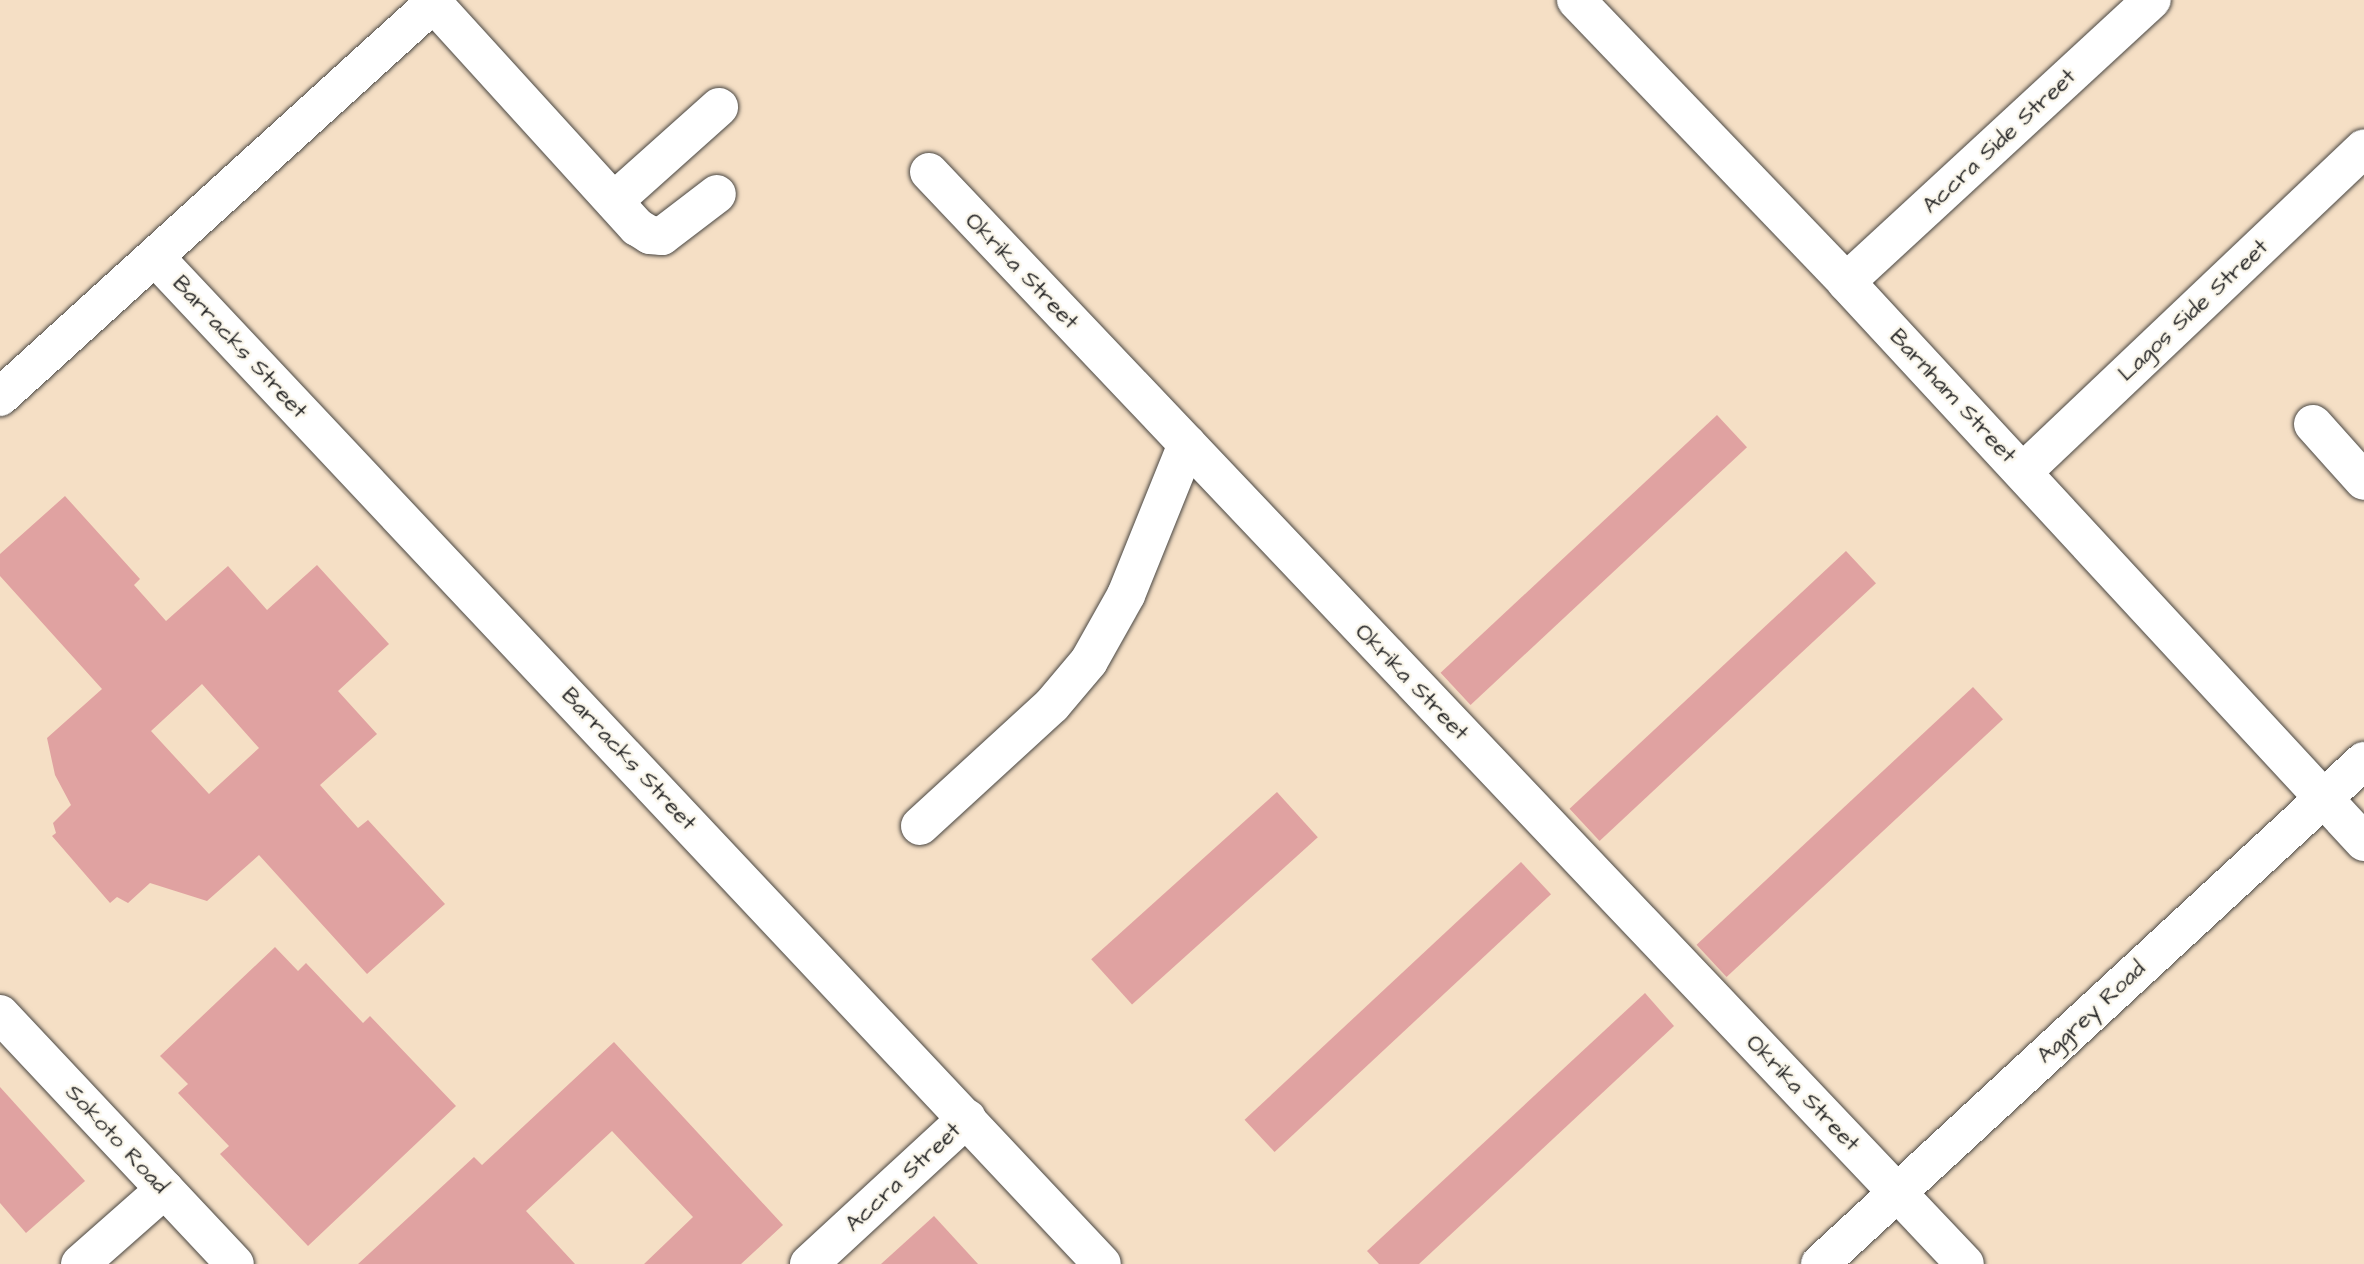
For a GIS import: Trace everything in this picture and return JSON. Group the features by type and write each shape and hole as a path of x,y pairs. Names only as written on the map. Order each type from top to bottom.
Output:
{"street":[{"name":"Barnham Street","path":"1576,0 2023,471 2364,842"},
{"name":"Accra Side Street","path":"1846,282 2152,0"},
{"path":"0,397 436,2 637,228 650,235 662,236 717,194"},
{"path":"614,201 719,107"},
{"name":"Lagos Side Street","path":"2023,471 2364,148"},
{"name":"Okrika Street","path":"929,172 1965,1264"},
{"name":"Barracks Street","path":"155,257 1102,1264"},
{"path":"2313,424 2364,481"},
{"path":"919,826 1052,705 1090,662 1126,595 1187,444"},
{"name":"Aggrey Road","path":"1820,1264 2364,761"},
{"name":"Sokoto Road","path":"0,1014 234,1264"},
{"name":"Accra Street","path":"809,1264 967,1118"},
{"path":"80,1264 164,1189"}],"building":[{"path":"1717,415 1747,447 1471,705 1441,673"},
{"path":"65,496 140,579 134,585 166,621 228,566 267,610 317,565 389,644 338,691 377,734 320,785 358,828 368,820 445,904 367,974 259,855 207,901 150,883 128,903 117,897 110,903 52,836 56,833 53,823 71,805 55,775 47,738 102,689 0,576 0,554","holes":["202,684 259,748 209,794 151,731"]},
{"path":"1846,551 1876,583 1600,841 1570,809"},
{"path":"1973,687 2003,719 1727,977 1697,945"},
{"path":"1277,792 1318,837 1132,1005 1091,959"},
{"path":"1521,862 1551,894 1275,1152 1245,1120"},
{"path":"275,947 298,971 306,963 363,1023 370,1016 456,1106 308,1246 220,1154 229,1146 178,1093 188,1084 160,1056"},
{"path":"1645,993 1674,1026 1419,1264 1379,1264 1367,1251"},
{"path":"614,1042 783,1225 741,1264 644,1264 693,1217 612,1131 526,1211 575,1264 358,1264 474,1157 482,1165"},
{"path":"0,1087 85,1181 26,1233 0,1203"},
{"path":"934,1216 978,1264 881,1264"}]}
